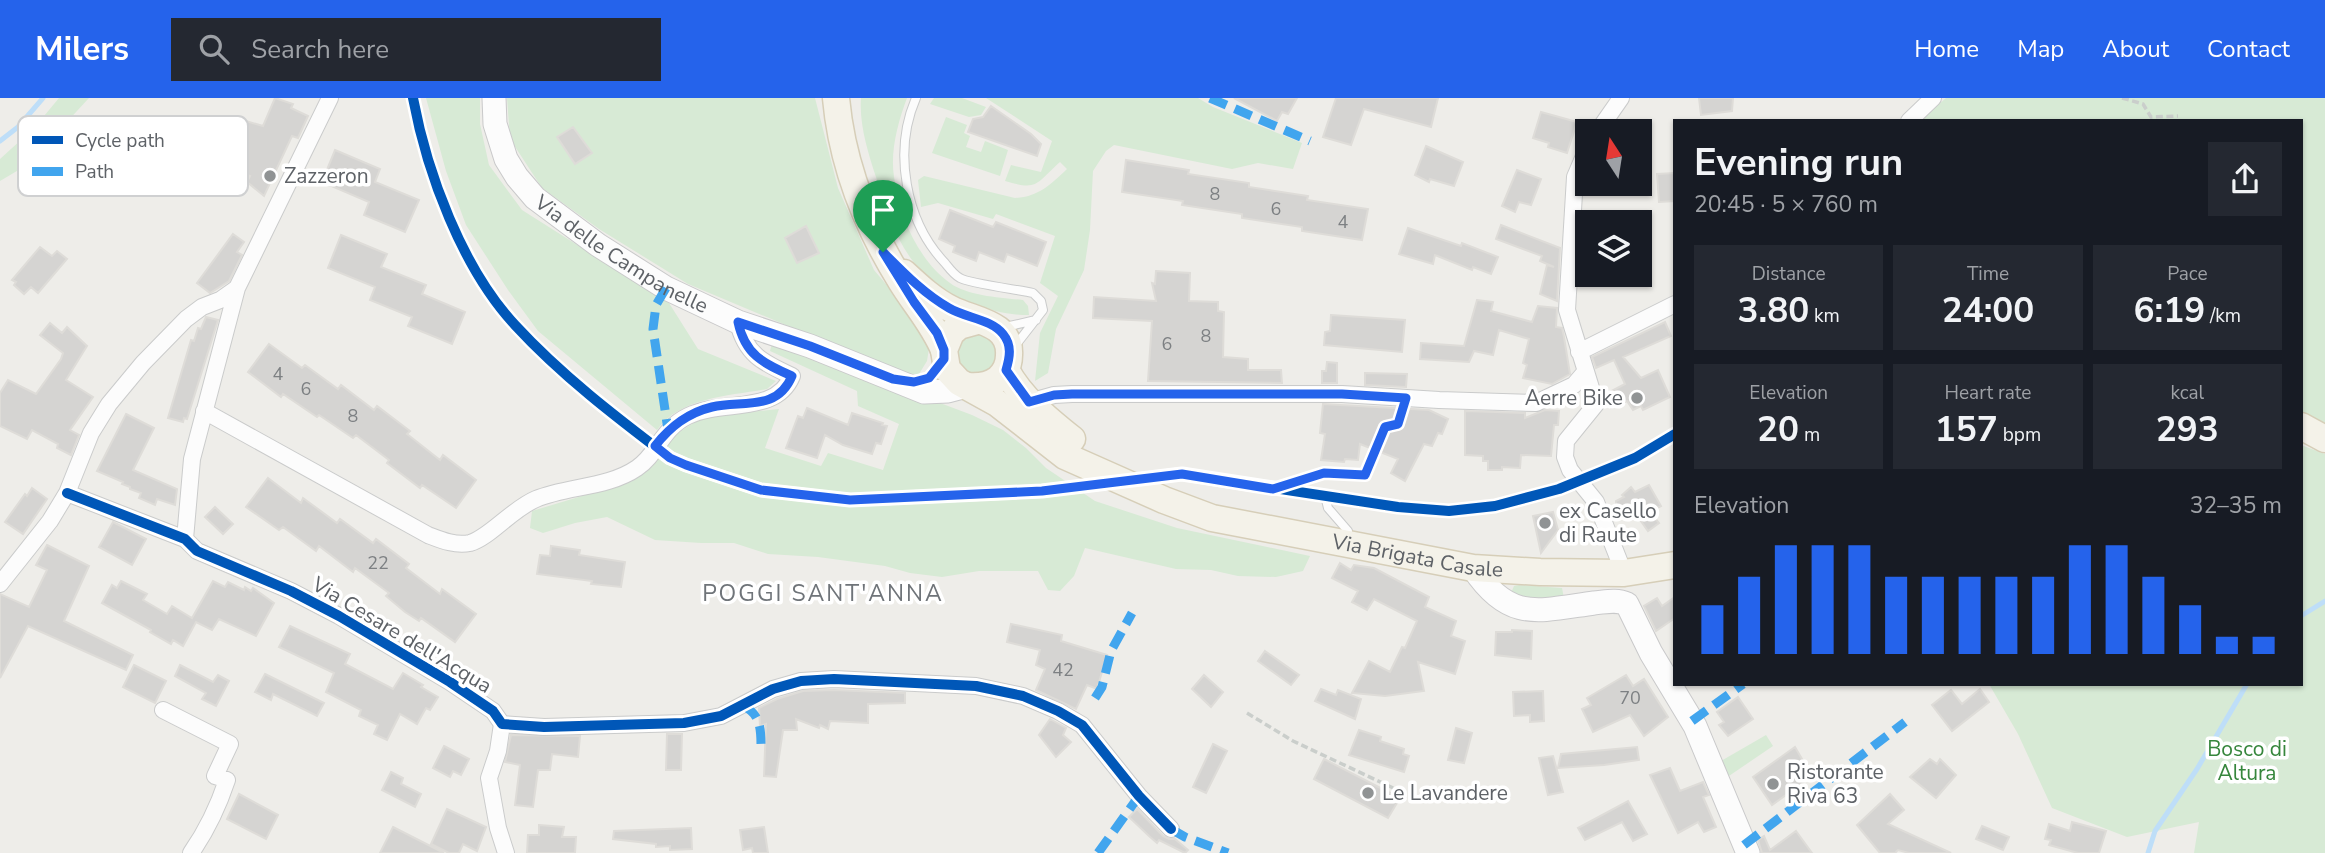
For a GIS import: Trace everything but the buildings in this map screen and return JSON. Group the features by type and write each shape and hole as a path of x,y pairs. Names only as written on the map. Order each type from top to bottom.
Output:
{"main road":[{"name":"Via Brigata Casale","path":"836,98 840,126 863,211 883,252 937,333 947,369 952,376 997,403 1065,456 1212,518 1474,568 1624,573 1673,565"},
{"name":"Via Brigata Casale","path":"883,252 915,283 949,308 987,324 1009,343 1008,361 1029,402 1051,422 1083,447 1164,500"},
{"path":"944,355 951,333 959,326 987,324"},
{"path":"967,386 978,387 999,378 1008,361"},
{"path":"2303,427 2325,439"}],"street":[{"path":"185,540 192,459 237,288 330,98"},
{"name":"Via delle Campanelle","path":"494,98 495,124 506,159 535,198 598,244 666,288 738,322 810,346 924,392 948,391 967,386"},
{"path":"1606,119 1621,98"},
{"path":"1911,119 1933,98"},
{"path":"1575,177 1567,310 1596,404 1566,441 1565,457 1570,470 1596,502 1624,573"},
{"path":"0,584 50,521 67,493 98,419 127,382 186,319 237,288"},
{"path":"1578,352 1673,305"},
{"path":"204,411 428,535 457,544 470,543 481,538 516,508 537,498 614,478 636,469 650,457 668,430 687,416 713,407 771,399 781,393 792,376 754,354 742,340 738,322"},
{"name":"Via delle Campanelle","path":"893,379 914,382 929,378 944,355"},
{"path":"1029,402 1054,395 1072,394 1342,394 1536,403 1574,385 1586,372"},
{"path":"967,386 993,396 1033,426 1043,427 1051,422 1058,408 1072,394"},
{"name":"Via Cesare dell'Acqua","path":"67,493 185,540 197,551 291,591 339,616 493,711 502,724 544,727 684,723 721,716 773,689 801,681 834,679 976,686 1023,696 1082,725 1139,796 1171,829"},
{"path":"1474,568 1496,596 1509,605 1521,608 1541,609 1611,601 1627,604 1651,653 1695,726 1748,853"},
{"path":"163,710 230,744 215,776 227,780 219,803 209,827 191,853"},
{"path":"502,724 498,751 489,778 506,853"}],"lane":[{"path":"916,98 910,110 906,138 907,193 913,214 927,243 960,279 1033,293 1041,301 1042,310 1008,361"},
{"path":"987,324 1014,326 1036,320"},
{"path":"1325,496 1328,508 1348,531 1347,545"}],"path":[{"path":"2122,98 2143,104 2151,117 2177,116"},
{"path":"1273,489 1324,473 1365,475 1385,427 1398,424 1406,398"},
{"path":"1260,487 1325,496"},
{"path":"1247,712 1293,741 1406,794"}],"green space":[{"path":"59,98 89,98 72,116 44,116"},
{"path":"426,98 480,98 480,124 489,165 522,210 669,303 698,349 776,381 767,389 692,404 667,419 657,430 538,331 508,290 466,225 446,171"},
{"path":"507,98 815,98 838,188 874,270 917,321 930,342 927,361 919,374 902,374 688,284 599,229 542,188 510,139"},
{"path":"861,98 907,98 896,137 894,177 905,222 928,262 950,283 966,291 1023,300 1028,306 1029,315 1000,312 972,303 951,294 919,269 898,237 883,198 865,138"},
{"path":"934,98 962,98 986,107 981,115 969,117 930,104"},
{"path":"986,98 1198,98 1213,107 1302,143 1293,169 1258,163 1232,169 1114,145 1106,151 1093,171 1090,230 1084,270 1056,329 1048,373 1035,381 1040,333 1058,296 1040,283 1055,236 996,214 993,219 938,203 921,207 918,180 924,176 1015,198 1037,193 1067,169 1060,162 1036,184 1031,185 1005,181 1011,165 1041,172 1052,141"},
{"path":"1946,98 2325,98 2325,424 2303,414 2303,119 1922,119"},
{"path":"946,117 967,125 964,133 970,136 966,147 981,152 985,141 1008,150 1000,176 932,153"},
{"path":"18,143 18,170 0,181 0,159"},
{"path":"976,334 984,335 990,340 995,346 995,362 990,368 984,373 976,374 968,373 962,368 957,362 956,354 957,346 962,340 968,335"},
{"path":"773,340 972,415 1003,430 1046,468 1095,501 1177,528 1310,556 1303,571 1276,577 1238,576 1211,570 1176,569 1085,548 1074,576 1060,591 1048,590 1038,571 979,571 942,577 910,573 885,566 818,557 768,554 734,543 655,540 607,517 543,533 530,528 532,511 632,481 653,462 673,436 703,417 779,409 765,448 821,466 828,453 883,470 899,424 858,406 857,391 770,351"},
{"name":"Bosco di Altura","path":"2303,446 2325,454 2325,853 2194,853 2199,822 2127,837 2052,808 2018,734 1990,686 2303,686"},
{"path":"1514,586 1562,588 1564,598 1528,603 1511,593"},
{"path":"1766,735 1773,746 1726,778 1721,761"}],"waterway":[{"path":"27,116 43,98"},
{"path":"0,141 18,127"},
{"path":"2303,615 2325,601"},
{"path":"2148,853 2155,831 2197,769 2246,686"}],"marked path":[{"path":"1210,98 1310,141"},
{"path":"666,288 656,305 653,329 668,430"},
{"path":"1095,698 1102,687 1111,651 1132,613"},
{"path":"1692,721 1740,686"},
{"path":"743,706 757,718 761,748"},
{"path":"1744,845 1905,722"},
{"path":"1098,853 1139,796"},
{"path":"1171,829 1228,853"}],"cycle path":[{"path":"413,98 427,157 449,218 479,276 515,325 570,378 670,458 761,490 850,500 1042,491 1182,474 1398,507 1449,511 1495,506 1559,489 1635,458 1673,435"},
{"path":"67,493 185,539 197,551 291,591 339,616 450,682 493,711 502,724 544,727 684,723 721,716 773,689 801,681 834,679 976,686 1023,696 1082,725 1139,796 1171,829"}],"place":[{"name":"Zazzeron","path":"270,176"},
{"name":"Aerre Bike","path":"1637,398"},
{"name":"ex Casello di Raute","path":"1545,523"},
{"name":"Ristorante Riva 63","path":"1773,784"},
{"name":"Le Lavandere","path":"1368,793"}],"district":[{"name":"POGGI SANT'ANNA","path":"823,593"}],"route":[{"path":"883,252 915,283 949,308 988,323 1004,335 1009,343 1010,353 1006,370 1012,382 1029,402 1054,395 1072,394 1342,394 1406,398 1398,424 1385,427 1365,475 1324,473 1273,489 1182,474 1042,491 850,500 813,498 761,490 686,465 670,458 655,446 668,430 687,416 713,407 771,399 788,385 792,376 754,354 742,340 738,322 810,346 893,379 914,382 929,378 944,359 944,350 937,333 883,252"}]}
